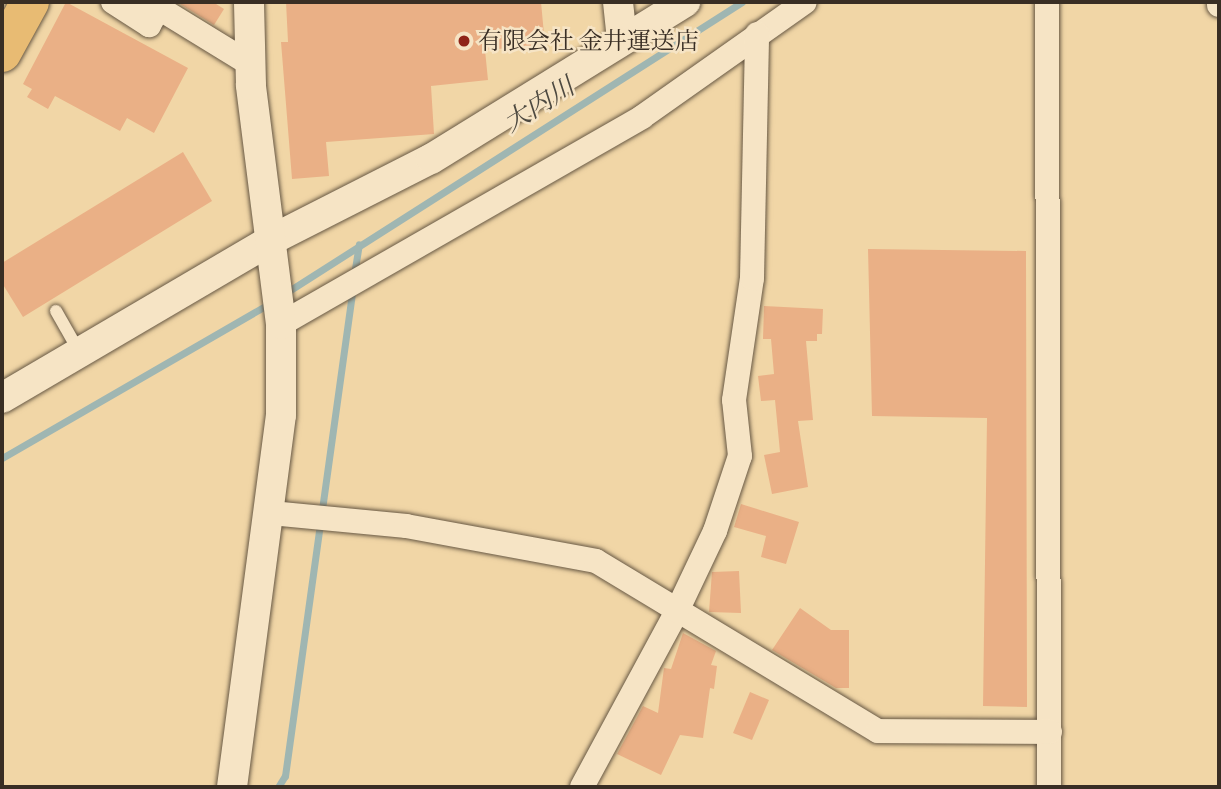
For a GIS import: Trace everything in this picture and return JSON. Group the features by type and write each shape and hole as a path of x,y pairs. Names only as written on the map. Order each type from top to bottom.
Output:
{"highway":[{"path":"2,53 30,2"}],"street":[{"path":"113,2 149,25 154,5 250,64"},
{"path":"232,787 271,513 281,415 281,324 250,64 249,2"},
{"path":"618,2 622,39"},
{"path":"2,398 271,240 431,159 685,2"},
{"path":"281,324 642,117 805,2"},
{"path":"1047,2 1049,787"},
{"path":"582,787 677,611 715,531 740,456 734,400 752,278 757,34"},
{"path":"271,513 406,526 596,561 878,731 1050,732"}],"lane":[{"path":"56,311 80,354"}],"building":[{"path":"66,2 188,68 154,133 127,118 120,131 55,96 48,109 27,97 32,89 23,84"},
{"path":"177,2 213,2 224,9 214,25"},
{"path":"286,2 541,2 545,45 485,50 488,80 431,86 434,134 326,142 329,176 292,179 281,42 288,42"},
{"path":"183,152 212,201 23,317 2,283 2,263"},
{"path":"868,249 1026,251 1027,707 983,706 987,418 872,416"},
{"path":"764,306 823,309 822,334 817,334 817,341 806,341 813,420 798,421 808,487 772,494 764,455 780,452 775,400 761,401 758,376 774,374 771,339 763,339"},
{"path":"741,504 799,522 786,564 761,557 766,536 734,527"},
{"path":"739,571 741,613 709,612 712,572"},
{"path":"800,608 831,630 849,630 849,688 836,688 772,650"},
{"path":"683,633 716,651 711,665 717,666 714,689 710,688 703,738 680,735 661,775 617,754 643,706 658,713 664,668 671,669"},
{"path":"750,692 769,700 752,740 733,733"}],"waterway":[{"name":"大内川","path":"284,294 742,2"},
{"path":"354,275 359,244"},
{"path":"278,787 285,776 352,291"},
{"path":"2,458 271,303"}],"place":[{"name":"有限会社 金井運送店","path":"464,41"}]}
